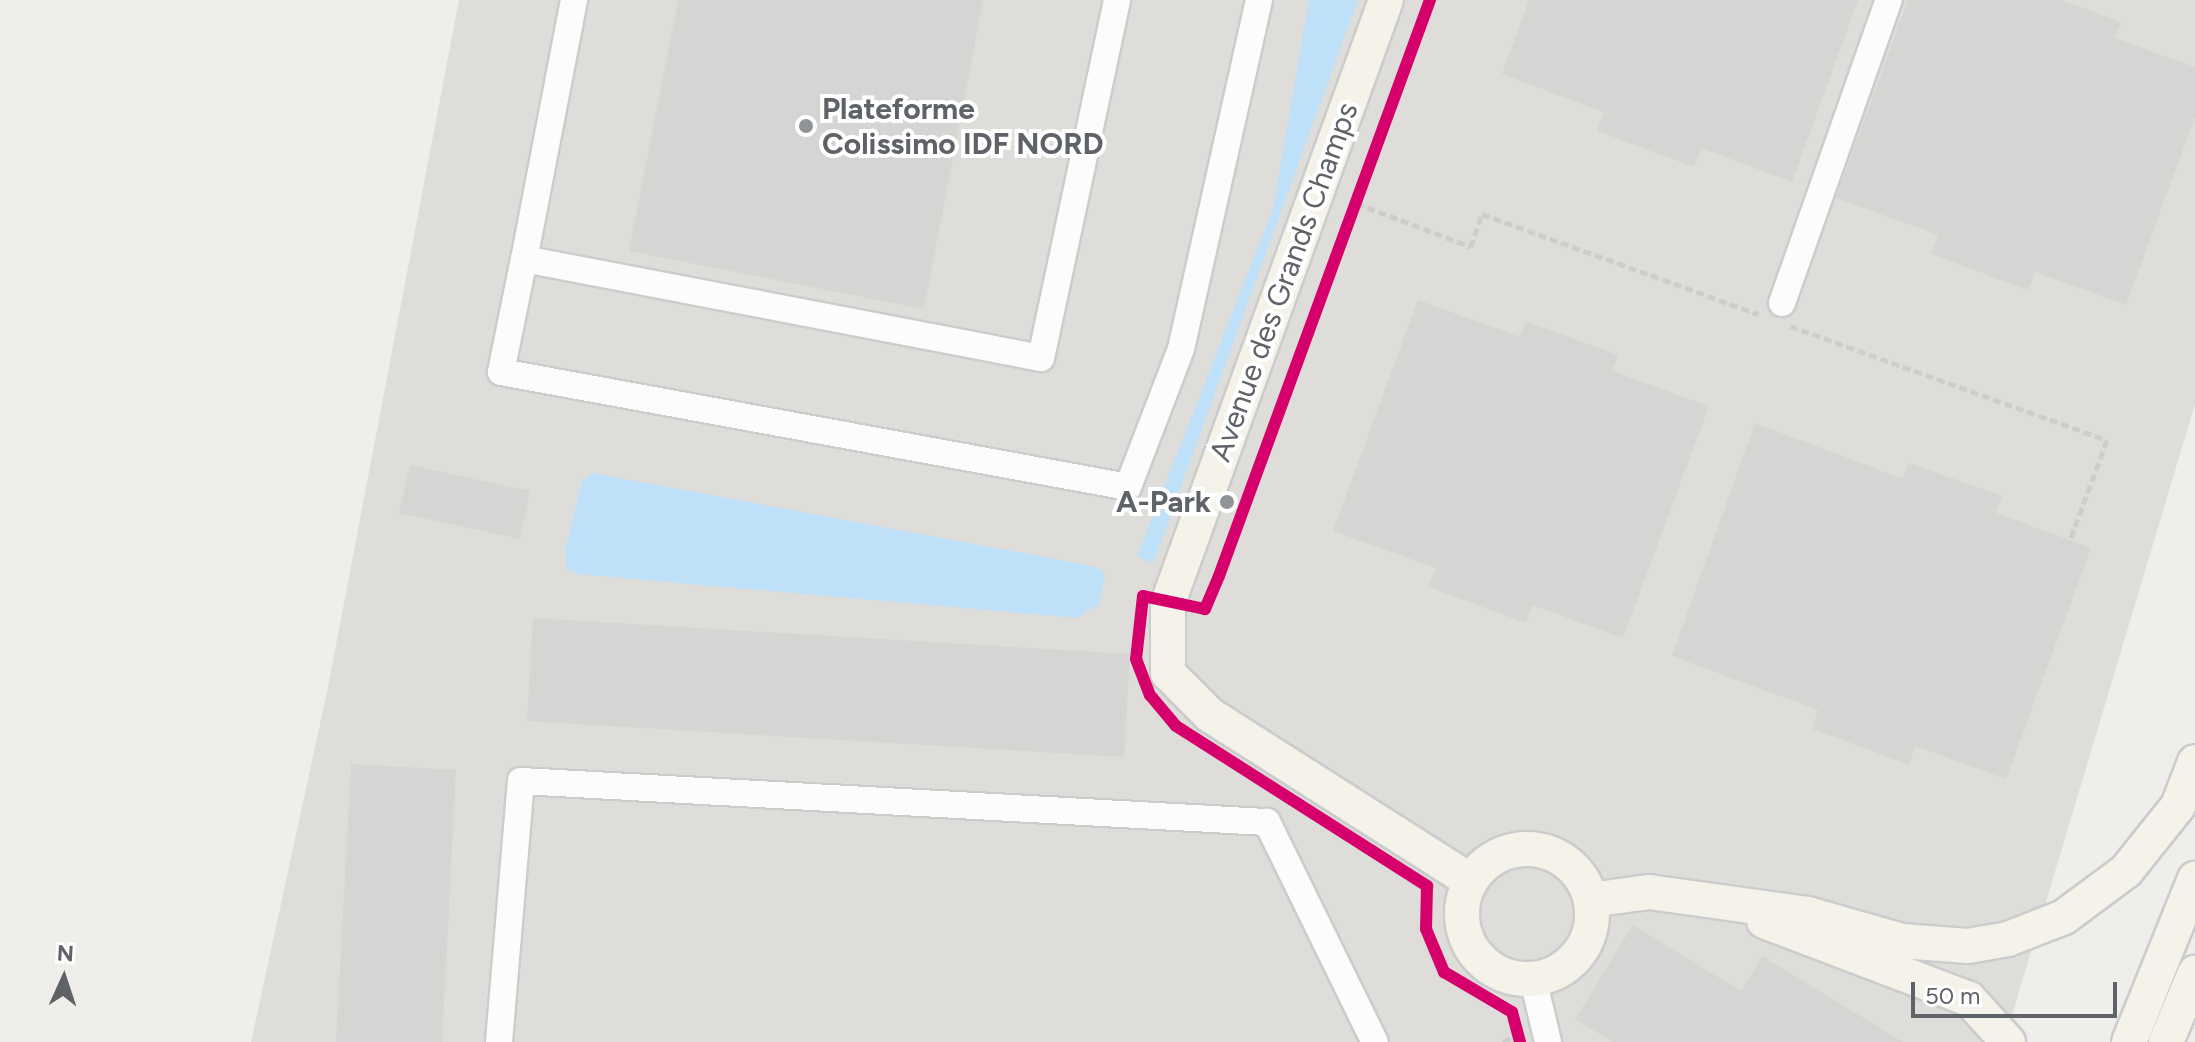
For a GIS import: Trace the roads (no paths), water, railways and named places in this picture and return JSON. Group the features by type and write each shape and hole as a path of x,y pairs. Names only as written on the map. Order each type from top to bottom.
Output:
{"main road":[{"name":"Avenue des Grands Champs","path":"1386,0 1168,603 1168,673 1210,715 1471,881"},
{"path":"1591,900 1649,892 1748,909 1808,914 1902,941 1968,946 2008,939 2064,917 2126,871 2178,806 2195,762"},
{"path":"1538,850 1578,873 1591,900 1585,946 1563,969 1533,979 1488,967 1468,942 1462,912 1471,881 1492,859 1538,850"},
{"path":"2129,1042 2195,879"},
{"path":"1748,909 1772,928 1883,962 1969,999 2008,1042"},
{"path":"2169,1038 2195,973"}],"lane":[{"path":"574,0 501,372 1128,487 1181,349 1259,0"},
{"path":"524,259 1041,358 1117,0"},
{"path":"1773,313 1889,0"},
{"path":"499,1042 521,781 1267,822 1300,901 1375,1042"},
{"path":"1533,979 1548,1042"}],"water":[{"path":"1309,0 1358,0 1153,564 1137,556 1273,209"},
{"path":"593,473 1092,566 1105,573 1099,604 1077,618 577,574 567,569 565,549 582,481"}],"place":[{"name":"Plateforme Colissimo IDF NORD","path":"806,126"},
{"name":"A-Park","path":"1227,502"}]}
